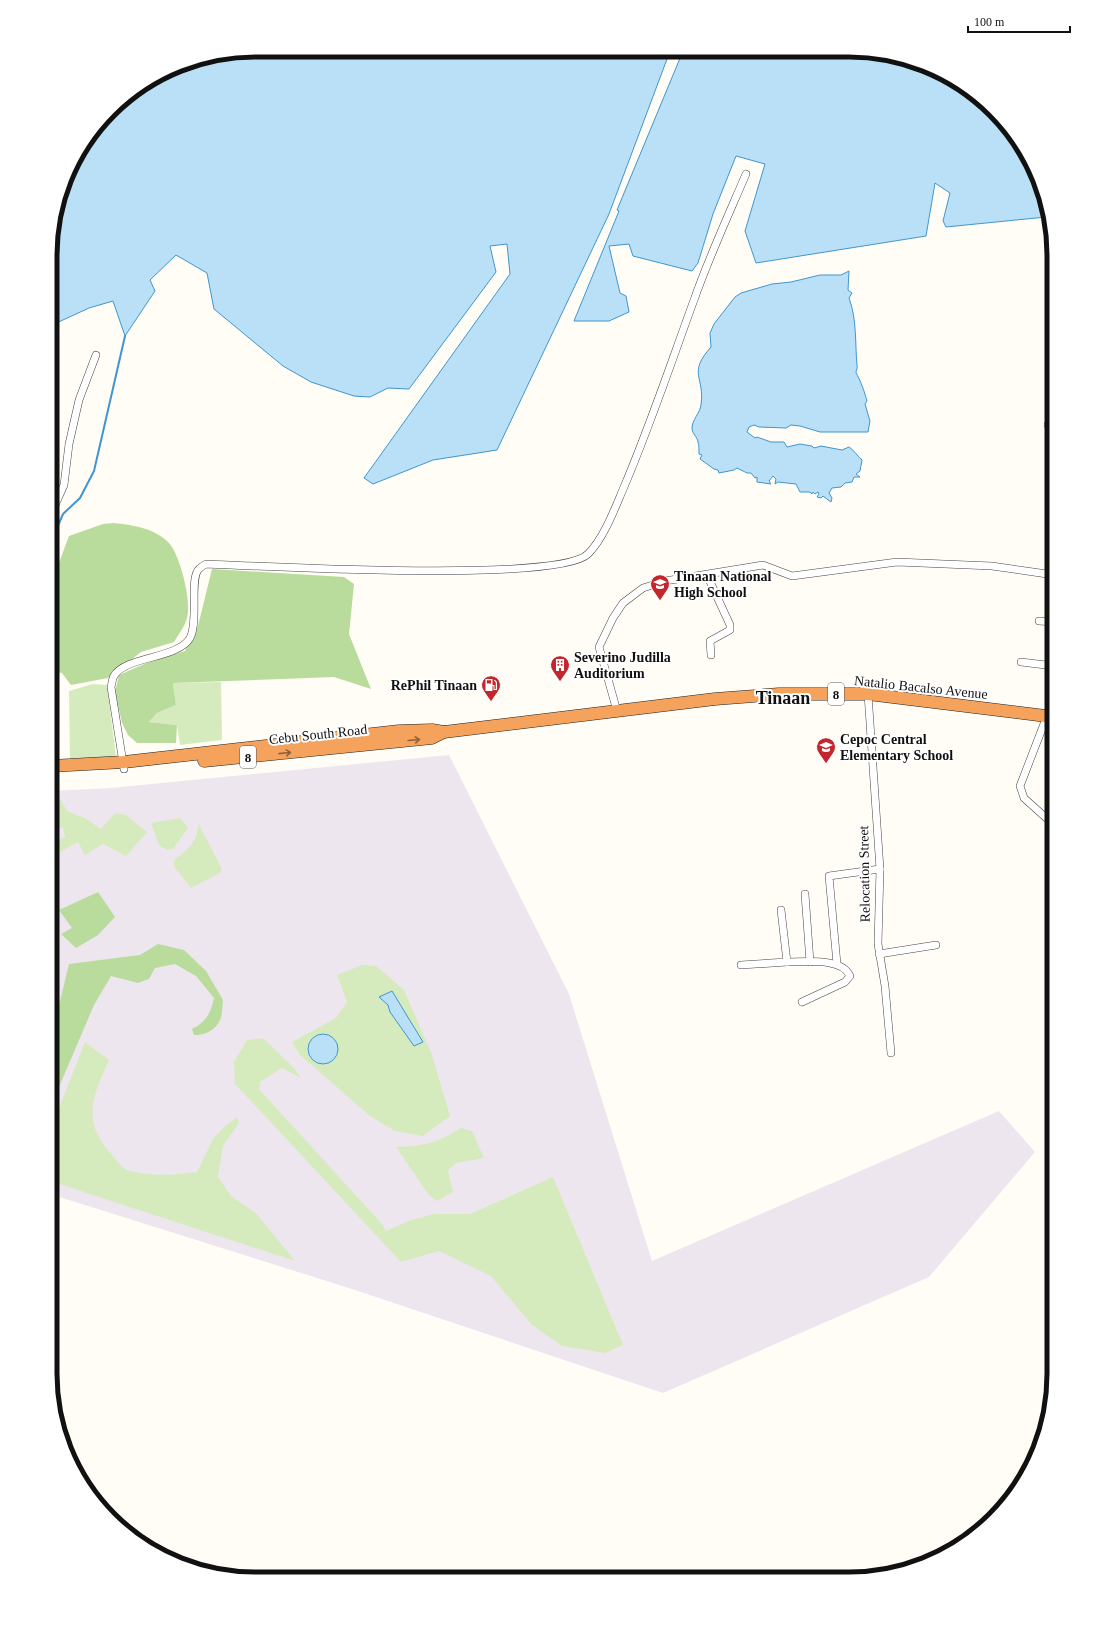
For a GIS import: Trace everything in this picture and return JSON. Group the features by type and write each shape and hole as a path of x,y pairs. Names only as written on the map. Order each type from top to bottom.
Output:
{"highway":[{"name":"Natalio Bacalso Avenue","path":"617,711 715,699 779,694 868,694 1047,717"},
{"name":"Cebu South Road","path":"57,773 124,765 432,738 444,732 617,711"},
{"name":"Cebu South Road","path":"57,766 124,765"}],"street":[{"path":"124,765 111,687 114,675 123,667 181,647 190,638 195,612 194,578 198,569 206,564 380,571 521,569 572,562 588,555 608,526 647,434 710,255 746,174"},
{"path":"57,501 64,485 68,468 69,444 79,400 96,355"},
{"path":"617,711 599,647 613,618 623,603 643,588 665,581 763,565 792,576 897,562 992,566 1047,574"},
{"path":"707,575 730,625 730,630 710,640 711,655"},
{"path":"1039,620 1047,621"},
{"path":"1021,662 1047,665"},
{"name":"Relocation Street","path":"868,694 880,869 879,954 885,986 891,1053"},
{"path":"1047,724 1020,786 1024,798 1047,819"},
{"path":"837,964 829,876 880,869"},
{"path":"805,894 810,962"},
{"path":"781,910 787,962"},
{"path":"879,954 936,945"},
{"path":"741,965 810,962 837,964 847,970 850,976 845,982 802,1002"}],"shaded area":[{"path":"449,755 569,994 652,1261 999,1111 1035,1152 929,1277 663,1393 352,1289 57,1196 57,791 111,788"}],"green space":[{"path":"114,523 150,530 168,542 177,556 184,578 188,601 187,618 174,642 141,652 108,678 71,685 62,673 57,672 57,568 69,536 103,524"},
{"path":"212,569 344,577 354,584 349,634 371,689 334,677 173,683 176,705 157,713 149,722 177,725 176,743 137,743 128,735 122,723 115,692 119,675 149,662 185,651 198,626"},
{"path":"221,682 222,740 180,745 177,725 149,722 157,713 176,705 173,683"},
{"path":"93,684 107,685 116,757 70,760 69,691"},
{"path":"57,797 59,797 67,811 85,818 101,829 115,813 126,815 147,832 126,856 103,844 85,855 78,842 57,854 57,840 65,837 63,827 57,830"},
{"path":"180,818 188,828 173,849 167,850 159,845 151,823"},
{"path":"198,823 222,869 220,873 191,888 174,866 174,860 184,853 191,845 198,830"},
{"path":"98,892 115,917 98,935 76,948 61,934 72,928 59,910"},
{"path":"158,944 184,950 206,971 223,1000 222,1015 218,1024 209,1032 194,1035 192,1029 201,1023 207,1016 214,998 196,976 175,964 155,968 149,979 138,983 111,976 94,1005 57,1092 57,1013 69,964 140,955"},
{"path":"362,965 376,966 404,990 432,1055 450,1116 423,1136 395,1131 370,1116 300,1055 292,1042 336,1018 347,1002 337,975"},
{"path":"263,1038 293,1067 301,1078 282,1068 260,1082 259,1089 381,1223 386,1231 411,1220 434,1214 470,1214 553,1177 623,1345 605,1353 562,1346 532,1325 491,1276 439,1251 401,1262 235,1084 234,1062 247,1040"},
{"path":"85,1042 109,1060 94,1098 92,1109 96,1131 102,1143 119,1164 127,1170 145,1174 171,1175 197,1172 213,1139 224,1127 237,1117 239,1123 223,1146 218,1177 231,1196 256,1213 295,1261 57,1183 57,1113"},
{"path":"461,1128 472,1131 484,1158 456,1163 448,1170 453,1192 437,1201 429,1195 396,1147 415,1146 430,1143"}],"water":[{"path":"242,57 668,57 609,214 497,450 433,460 373,484 364,478 510,274 507,244 490,246 496,272 409,389 388,388 370,397 354,396 311,382 283,366 214,309 207,273 176,255 150,280 155,291 125,336 113,301 89,308 57,323 57,242 61,216 68,191 77,167 90,145 106,124 124,106 145,90 167,77 216,61"},
{"path":"681,57 862,57 888,61 925,72 959,90 980,106 1006,134 1027,167 1036,191 1043,217 946,227 943,221 950,193 935,183 926,236 756,263 745,231 765,164 736,156 713,214 698,263 692,271 633,256 629,244 609,246 620,293 626,296 629,312 609,321 574,321 619,211 617,210"},
{"path":"849,271 848,290 852,293 849,298 855,323 856,373 867,401 865,404 870,421 868,432 820,432 791,425 786,428 759,427 754,425 749,427 747,432 755,438 757,437 771,442 784,442 787,447 800,444 812,446 814,448 821,446 842,450 849,447 862,460 860,471 856,474 860,477 854,477 852,482 845,483 841,487 832,488 829,493 832,498 831,502 823,496 821,498 817,497 819,494 818,492 815,494 813,492 812,494 810,492 800,492 796,484 778,482 775,484 776,479 773,476 769,481 771,484 757,482 757,477 755,478 751,473 747,473 737,468 719,473 718,470 714,469 700,459 702,455 699,454 699,446 692,428 693,422 701,405 702,395 698,370 700,363 711,347 710,333 714,324 735,297 741,293 772,284 791,282 820,275 841,275"},
{"path":"392,991 423,1042 414,1046 390,1012 388,1005 379,997"},
{"path":"323,1034 334,1038 338,1049 334,1060 323,1064 312,1060 308,1049 312,1038"}],"waterway":[{"path":"57,528 63,514 80,498 94,471 125,336"}],"place":[{"name":"Tinaan National High School","path":"660,601"},
{"name":"Severino Judilla Auditorium","path":"560,682"},
{"name":"RePhil Tinaan","path":"491,702"},
{"name":"Cepoc Central Elementary School","path":"826,764"}],"district":[{"name":"Tinaan","path":"783,698"}]}
